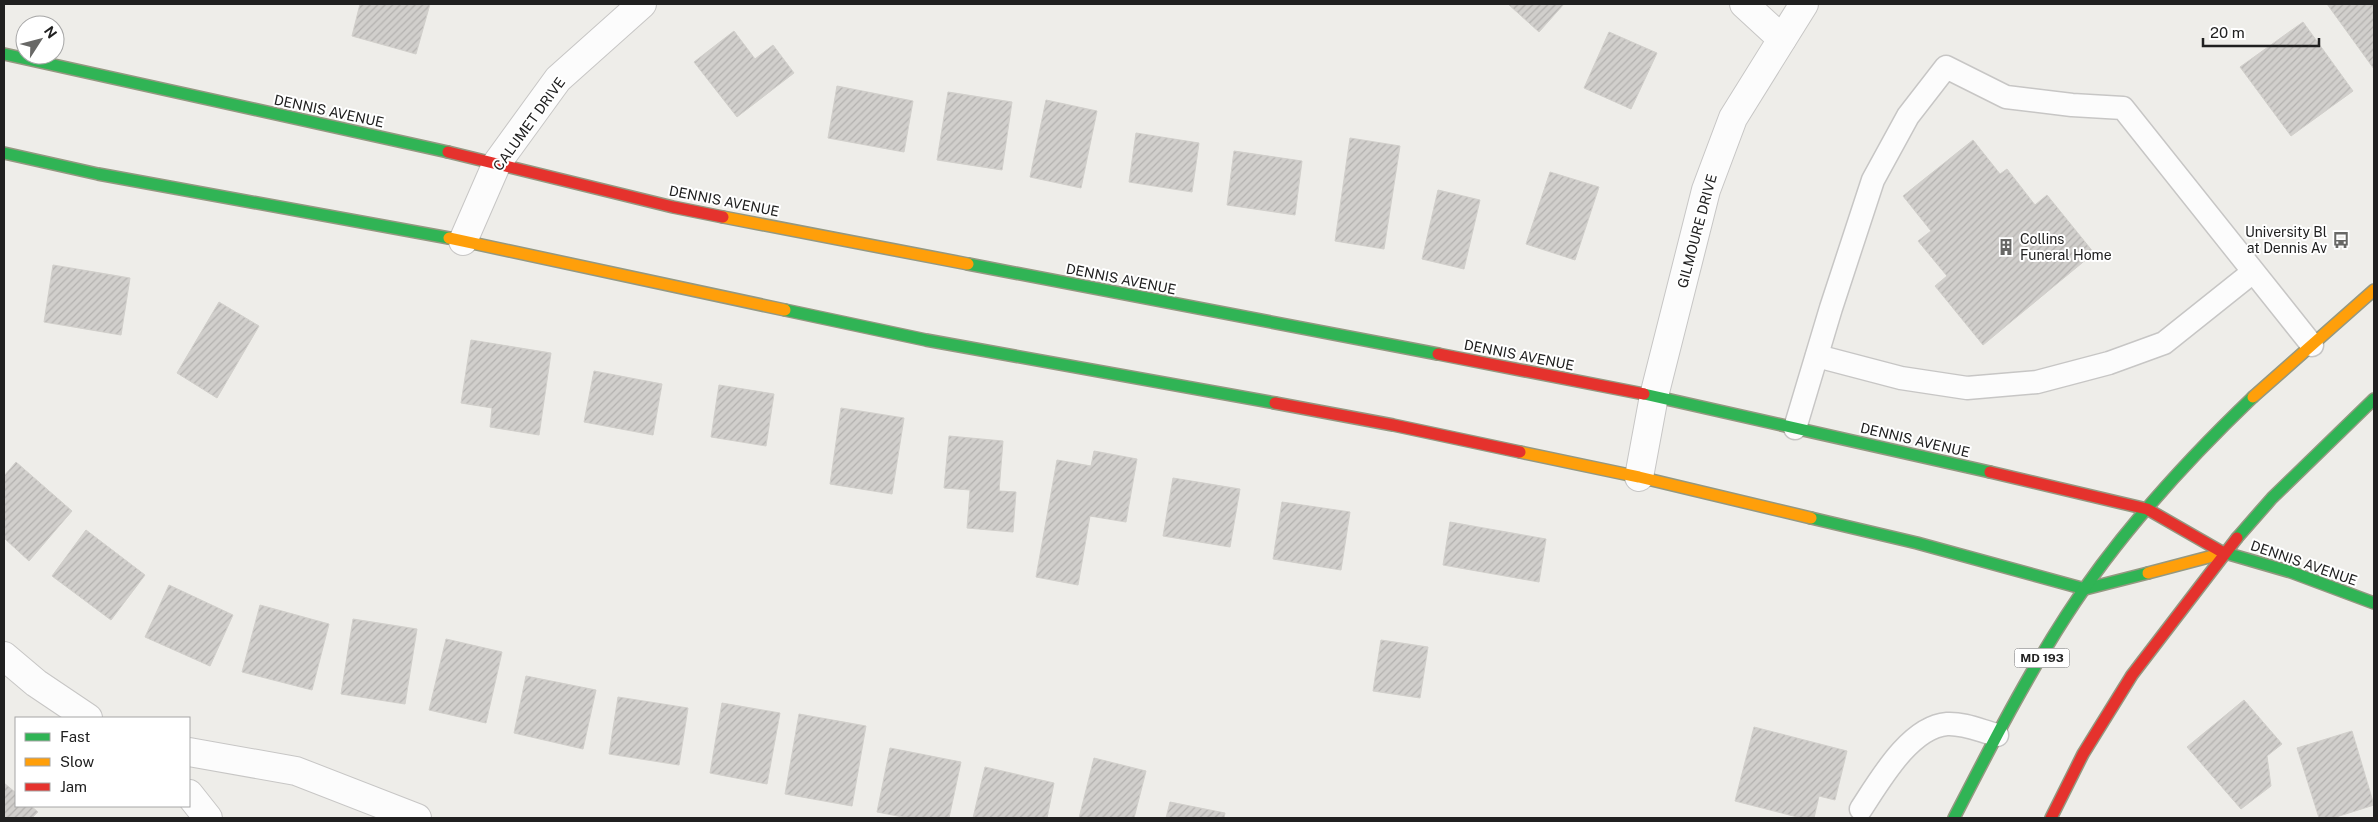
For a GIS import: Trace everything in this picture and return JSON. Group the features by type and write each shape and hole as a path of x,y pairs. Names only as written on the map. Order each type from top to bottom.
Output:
{"street":[{"name":"CALUMET DRIVE","path":"463,241 497,163 558,79 642,4"},
{"path":"1744,4 1782,39"},
{"name":"GILMOURE DRIVE","path":"1639,477 1654,396 1706,190 1733,118 1804,4"},
{"name":"DENNIS AVENUE","path":"4,54 497,163 673,207 1654,396 2096,496 2147,510 2224,553 2291,572 2374,603"},
{"path":"4,153 98,174 463,241 926,340 1383,423 1639,477 1917,543 2085,589 2224,553"},
{"name":"MD 193","path":"1954,818 2011,708 2085,589 2147,510 2183,468 2244,404 2374,290"},
{"path":"2051,818 2083,754 2132,675 2224,553 2272,498 2374,399"},
{"path":"4,656 36,683 87,717"},
{"path":"190,752 296,771 417,818"},
{"path":"190,795 208,818"}],"lane":[{"path":"1795,428 1873,180 1908,116 1946,67 2006,97 2072,105 2123,108 2312,345"},
{"path":"1817,356 1902,378 1967,388 2036,382 2109,363 2164,343 2253,272"},
{"path":"1861,809 1892,763 1915,740 1932,727 1957,725 1997,735"}],"building":[{"path":"360,4 430,4 416,54 352,36"},
{"path":"1508,4 1564,4 1539,32"},
{"path":"2327,4 2374,4 2374,69"},
{"path":"2303,22 2353,91 2291,136 2240,67"},
{"path":"734,31 755,59 773,45 794,73 737,117 694,62"},
{"path":"1609,32 1657,53 1631,109 1584,88"},
{"path":"837,86 913,101 904,152 828,138"},
{"path":"948,92 1012,102 1002,170 937,160"},
{"path":"1046,100 1097,111 1081,188 1030,177"},
{"path":"1136,133 1199,143 1192,192 1129,182"},
{"path":"1350,138 1400,146 1384,249 1335,241"},
{"name":"Collins Funeral Home","path":"1973,140 2000,174 2007,169 2035,205 2047,195 2094,253 1983,345 1935,286 1947,276 1918,241 1931,231 1903,196"},
{"path":"1234,151 1302,161 1295,215 1227,205"},
{"path":"1550,172 1599,187 1575,260 1526,244"},
{"path":"1438,190 1480,200 1464,269 1422,259"},
{"path":"53,265 130,278 121,335 44,322"},
{"path":"219,302 259,326 217,398 177,373"},
{"path":"471,340 551,353 539,435 490,427 492,408 461,403"},
{"path":"594,371 662,384 653,435 584,422"},
{"path":"719,385 774,394 766,446 711,437"},
{"path":"841,408 904,418 892,494 830,484"},
{"path":"949,436 1003,441 999,491 1016,492 1013,532 967,528 970,490 944,488"},
{"path":"1094,451 1137,459 1126,522 1090,516 1078,585 1036,577 1057,460 1091,466"},
{"path":"16,462 72,511 29,561 4,538 4,476"},
{"path":"1173,478 1240,489 1230,547 1163,536"},
{"path":"1282,502 1350,512 1341,570 1273,559"},
{"path":"1450,522 1546,539 1539,582 1443,565"},
{"path":"86,530 145,575 111,620 52,576"},
{"path":"169,585 233,615 210,666 145,637"},
{"path":"260,605 329,624 312,690 242,672"},
{"path":"353,619 417,629 405,704 341,694"},
{"path":"446,639 502,652 486,723 429,710"},
{"path":"1381,640 1428,647 1420,698 1373,691"},
{"path":"526,676 596,690 583,749 514,733"},
{"path":"618,697 688,708 679,765 609,754"},
{"path":"2244,700 2282,744 2267,756 2271,786 2241,809 2187,747"},
{"path":"722,703 780,713 767,784 710,773"},
{"path":"799,714 866,726 852,806 785,794"},
{"path":"1754,727 1847,751 1835,800 1819,796 1814,818 1801,818 1735,801"},
{"path":"2352,731 2374,805 2333,818 2319,818 2297,748"},
{"path":"890,748 961,762 949,818 908,818 877,812"},
{"path":"1094,758 1146,771 1134,818 1079,818"},
{"path":"985,767 1054,783 1047,818 973,818"},
{"path":"4,783 15,792 15,807 32,807 38,812 32,818 4,818"},
{"path":"1170,802 1225,813 1224,818 1166,818"}],"traffic: fast":[{"path":"4,54 448,152"},
{"path":"4,153 98,174 449,238"},
{"path":"968,264 1438,354"},
{"path":"785,310 926,340 1275,403"},
{"path":"1644,394 1990,472"},
{"path":"1954,818 2021,691 2086,586 2153,501 2253,397"},
{"path":"2237,538 2272,498 2374,399"},
{"path":"1811,518 1917,543 2085,589 2148,573"},
{"path":"2222,552 2291,572 2374,603"}],"traffic: slow":[{"path":"723,217 968,264"},
{"path":"449,238 785,310"},
{"path":"2253,397 2374,290"},
{"path":"1520,452 1639,477 1811,518"},
{"path":"2148,573 2224,553"}],"traffic: jam":[{"path":"448,152 673,207 723,217"},
{"path":"1438,354 1644,394"},
{"path":"1275,403 1393,425 1520,452"},
{"path":"1990,472 2147,509 2222,552"},
{"path":"2051,818 2083,754 2132,675 2237,538"}],"place":[{"name":"University Bl at Dennis Av","path":"2341,240"},
{"name":"Collins Funeral Home","path":"2006,247"}]}
